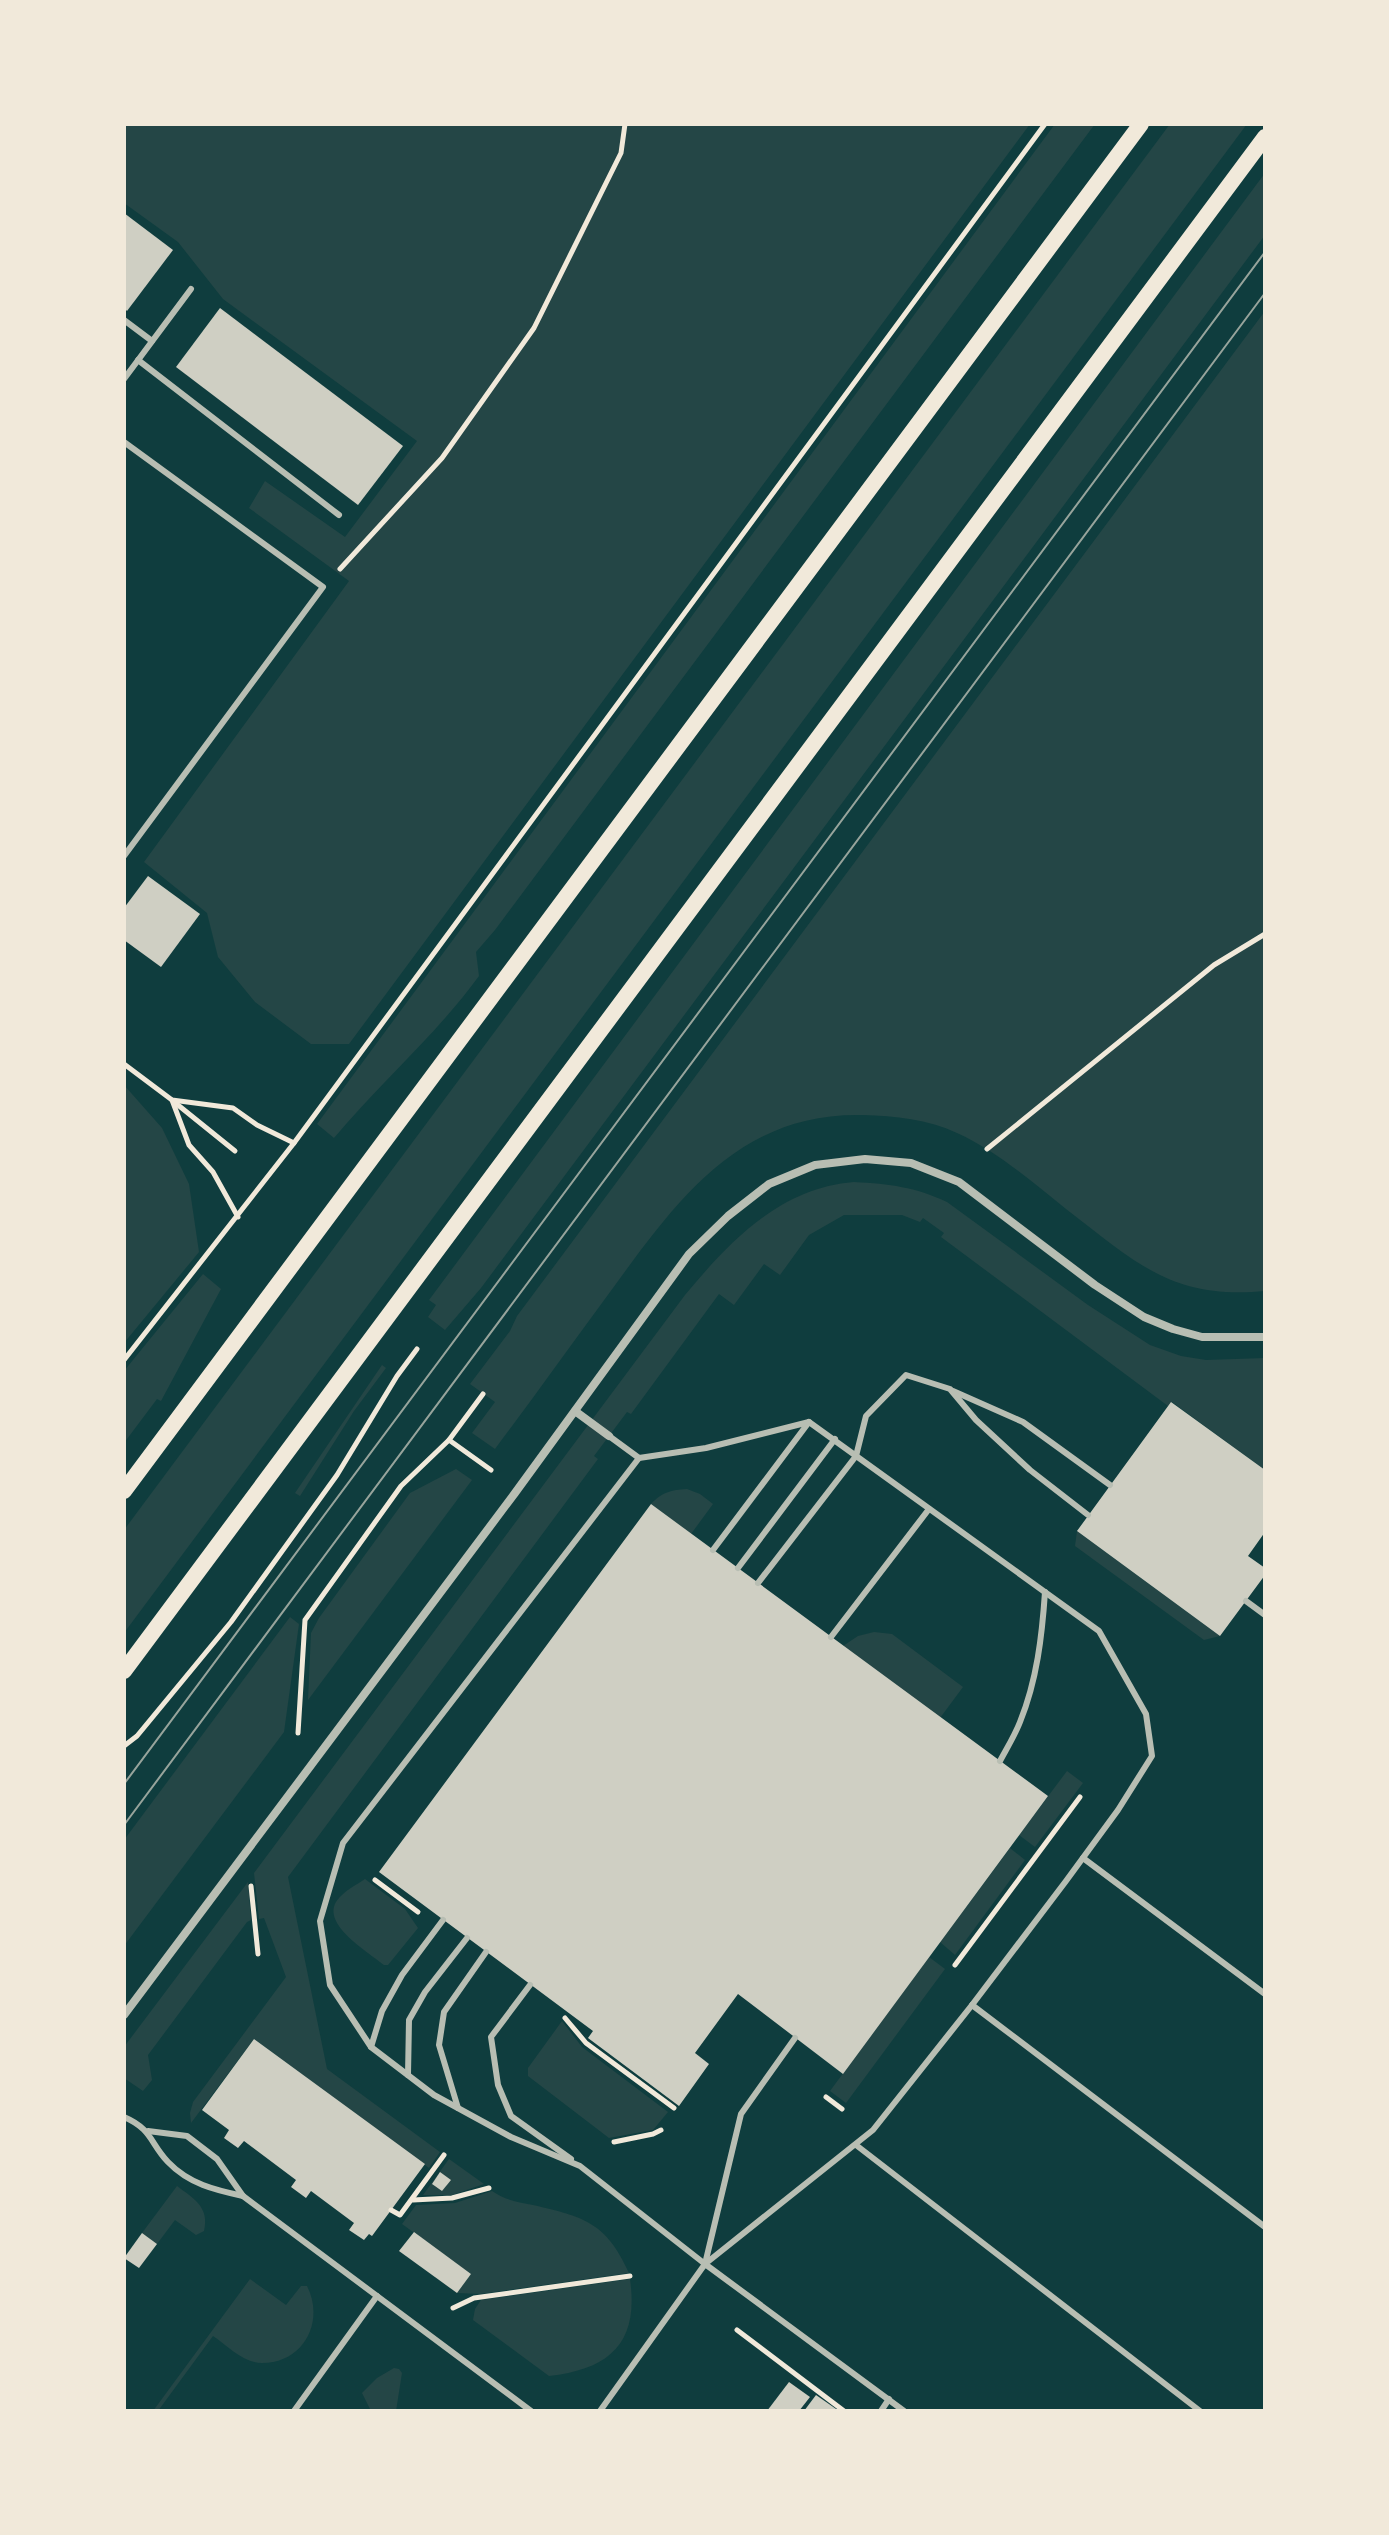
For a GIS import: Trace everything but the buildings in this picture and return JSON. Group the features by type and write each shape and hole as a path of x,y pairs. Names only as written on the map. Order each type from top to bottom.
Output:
{"main road":[{"path":"124,1491 1141,124"},
{"path":"124,1671 1265,137"}],"street":[{"path":"124,2015 689,1254 728,1216 769,1184 815,1165 865,1159 911,1163 959,1182 1095,1285 1144,1317 1202,1337 1265,1337"},
{"path":"575,1411 609,1436"}],"lane":[{"path":"124,379 191,289"},
{"path":"124,320 152,341"},
{"path":"138,360 339,515"},
{"path":"124,442 323,587 124,856"},
{"path":"758,1583 856,1456 866,1416 906,1375 950,1389 1023,1422 1110,1485"},
{"path":"950,1389 976,1420 1030,1470 1088,1515"},
{"path":"713,1550 809,1422"},
{"path":"580,2166 511,2137 434,2095 371,2047 330,1985 320,1921 343,1843 639,1458 706,1448 809,1422 1099,1631 1146,1714 1152,1756 1083,1858 873,2130 705,2264 600,2411"},
{"path":"609,1436 639,1458"},
{"path":"738,1568 835,1439"},
{"path":"831,1637 929,1509"},
{"path":"1000,1761 1020,1722 1035,1675 1042,1637 1045,1592"},
{"path":"1246,1601 1265,1615"},
{"path":"1083,1858 1265,1994"},
{"path":"371,2047 382,2011 402,1975 443,1920"},
{"path":"408,2075 409,2020 425,1992 467,1938"},
{"path":"458,2108 439,2045 444,2012 486,1952"},
{"path":"530,1985 491,2037 498,2085 511,2116 904,2411"},
{"path":"972,2005 1265,2227"},
{"path":"705,2264 741,2114 795,2038"},
{"path":"124,2117 148,2131 187,2136 217,2159 243,2196 531,2411"},
{"path":"148,2131 168,2162 201,2186 243,2196"},
{"path":"856,2145 1200,2411"},
{"path":"294,2411 377,2296"},
{"path":"881,2411 889,2399"}],"path":[{"path":"323,587 442,458 534,328 621,153 625,124"},
{"path":"124,1360 294,1143 1045,124"},
{"path":"987,1149 1214,965 1265,934"},
{"path":"124,1064 235,1151"},
{"path":"172,1100 233,1108 257,1125 294,1143"},
{"path":"172,1100 189,1145 213,1172 238,1217"},
{"path":"124,1746 137,1736 231,1622 337,1475 397,1376 417,1349"},
{"path":"298,1733 305,1620 401,1486 449,1440 483,1394"},
{"path":"449,1440 491,1470"},
{"path":"955,1965 1080,1797"},
{"path":"375,1880 426,1917"},
{"path":"565,2018 586,2043 674,2108"},
{"path":"826,2097 842,2109"},
{"path":"614,2142 661,2130"},
{"path":"391,2210 400,2215 444,2155"},
{"path":"412,2200 452,2198 489,2188"},
{"path":"453,2308 474,2298 630,2276"},
{"path":"737,2330 844,2411"}],"shaded area":[{"path":"124,124 1030,124 349,1044 311,1044 255,1002 218,957 207,913 144,862 349,581 249,508 265,481 345,537 417,441 223,299 178,242 124,203"},
{"path":"1055,124 1095,124 476,952 479,976 445,1018 334,1138 317,1124"},
{"path":"1170,124 1247,124 124,1633 124,1530"},
{"path":"1265,173 1265,235 481,1288 445,1330 428,1317 436,1305 429,1300"},
{"path":"1265,311 1265,1291 1204,1289 1156,1273 1113,1245 1000,1158 946,1128 887,1116 817,1118 777,1130 741,1148 681,1201 495,1449 472,1433 495,1402 470,1384 510,1331 517,1316"},
{"path":"124,1085 162,1128 189,1184 199,1252 124,1343"},
{"path":"854,1182 902,1187 947,1202 1088,1305 1150,1345 1181,1356 1206,1360 1265,1358 1265,1470 1172,1402 1168,1406 941,1237 944,1233 923,1218 920,1222 902,1215 844,1215 809,1235 780,1275 764,1264 734,1305 719,1294 631,1414 627,1412 594,1456 598,1459 288,1877 327,2069 440,2152 429,2168 254,2039 191,2123 193,2102 286,1977 264,1918 259,1919 254,1873 702,1275 739,1237 780,1206 827,1186"},
{"path":"203,1274 221,1289 161,1401 157,1399 124,1443 124,1371"},
{"path":"382,1365 386,1368 354,1411 300,1496 295,1493"},
{"path":"456,1469 472,1480 308,1700 311,1633 319,1618 410,1493"},
{"path":"687,1489 713,1504 691,1534 651,1504 667,1492"},
{"path":"1077,1531 1220,1636 1204,1640 1075,1546"},
{"path":"290,1617 299,1624 284,1732 124,1946 124,1840"},
{"path":"874,1632 892,1634 963,1687 940,1718 843,1646 858,1636"},
{"path":"1067,1771 1083,1783 1035,1847 1019,1835"},
{"path":"1010,1848 1025,1860 955,1955 940,1942"},
{"path":"365,1879 405,1909 418,1928 388,1965 356,1944 334,1917 334,1907 339,1898"},
{"path":"248,1882 251,1920 148,2055 152,2080 143,2091 124,2078 124,2047"},
{"path":"929,1957 945,1969 846,2103 830,2091"},
{"path":"562,2021 582,2047 668,2112 653,2130 609,2138 528,2076 528,2068"},
{"path":"449,2159 484,2184 452,2195 423,2195"},
{"path":"177,2186 202,2209 204,2231 196,2235 175,2220 157,2244 142,2233"},
{"path":"492,2191 511,2200 592,2224 611,2243 629,2273 480,2294 457,2293 471,2274 402,2224 416,2205 455,2203"},
{"path":"250,2279 286,2305 301,2286 307,2286 313,2313 307,2338 289,2356 262,2363 242,2357 213,2336 158,2411 153,2411"},
{"path":"630,2279 632,2301 625,2336 604,2359 571,2372 549,2376 473,2320 481,2300"},
{"path":"394,2368 402,2373 396,2411 371,2411 362,2393 377,2378"}],"tram line":[{"path":"124,1784 1265,252"},
{"path":"124,1825 1265,293"}]}
